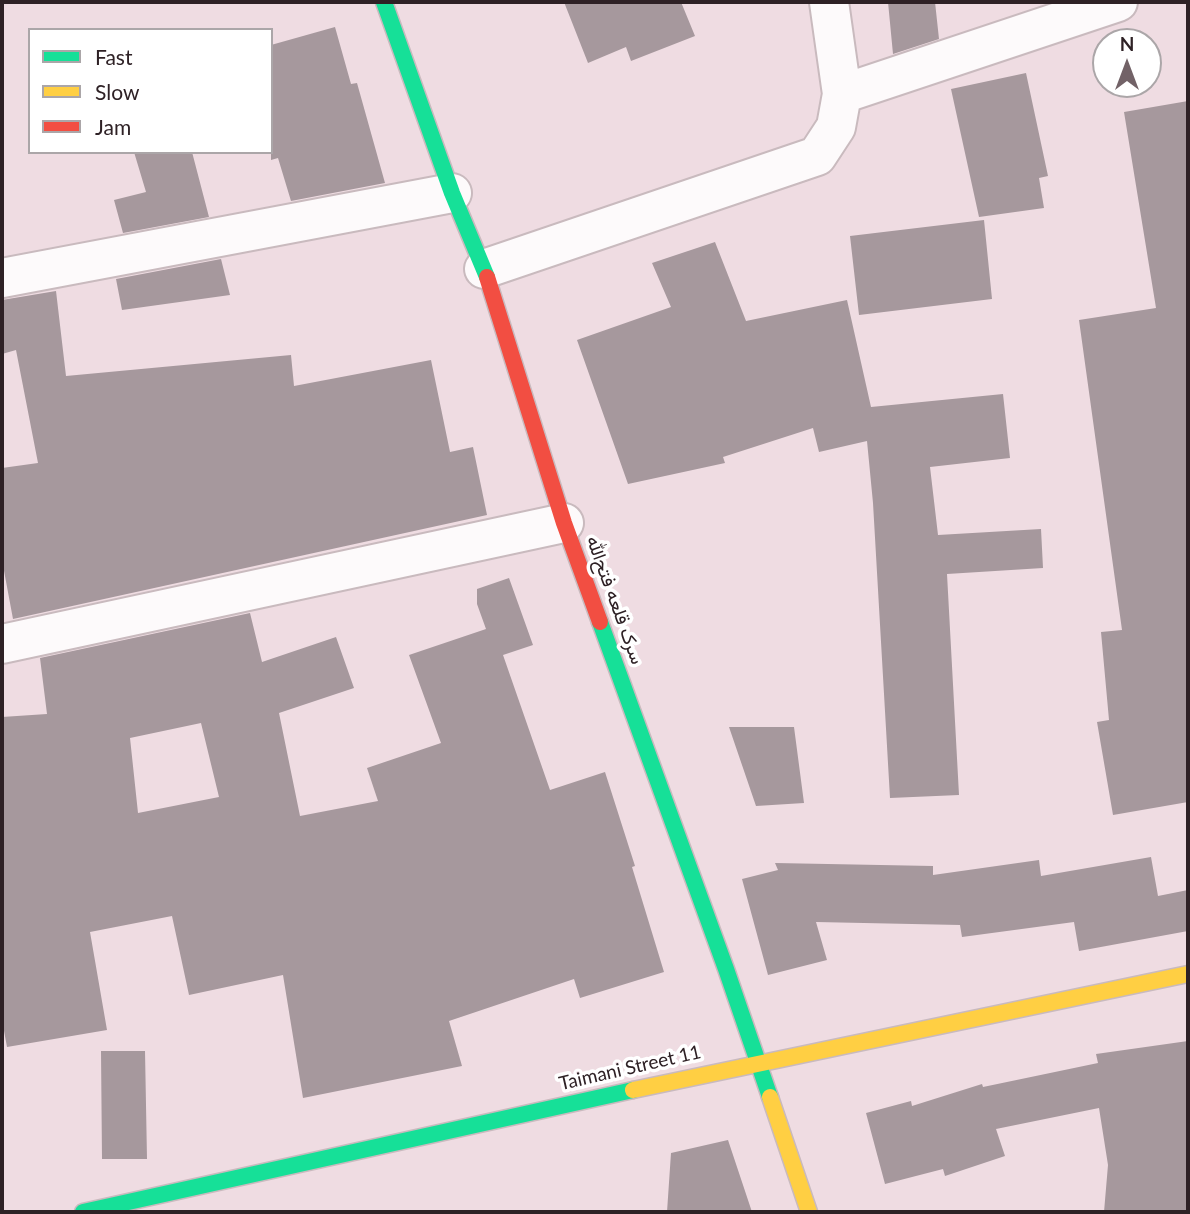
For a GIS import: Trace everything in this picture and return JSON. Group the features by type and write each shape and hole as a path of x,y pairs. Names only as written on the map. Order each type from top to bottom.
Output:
{"main road":[{"name":"سرک قلعه فتح‌الله","path":"384,2 452,193 484,269 564,523 726,969 809,1212"},
{"name":"Taimani Street 11","path":"83,1212 757,1062 1188,974"}],"street":[{"path":"484,269 817,156 836,127 842,94 829,2"},
{"path":"842,94 1118,2"},
{"path":"2,278 452,193"},
{"path":"2,644 564,523"}],"building":[{"path":"564,2 681,2 695,36 631,61 626,47 588,63"},
{"path":"888,2 935,2 939,39 893,54"},
{"path":"335,27 351,84 357,83 385,183 291,201 278,158 271,160 273,44"},
{"path":"1026,73 1048,176 1039,178 1044,208 979,217 951,89"},
{"path":"1188,101 1188,802 1113,815 1097,722 1109,720 1101,632 1122,630 1079,320 1156,308 1124,112"},
{"path":"135,154 193,154 209,217 123,233 114,200 146,192"},
{"path":"984,220 992,299 859,315 850,236"},
{"path":"715,242 746,321 847,300 871,407 1003,394 1010,458 930,467 938,535 1041,529 1043,568 947,574 959,795 890,798 867,441 819,452 813,428 723,457 725,463 628,484 577,340 671,307 652,263"},
{"path":"221,259 230,295 122,310 116,279"},
{"path":"56,291 66,376 291,355 294,386 431,360 450,452 473,447 487,515 13,619 2,560 2,468 38,463 16,350 2,354 2,300"},
{"path":"509,578 533,645 503,655 550,790 605,772 635,866 632,867 664,972 580,998 574,979 449,1021 462,1066 303,1098 283,975 189,995 172,916 90,932 107,1030 7,1047 2,1020 2,717 47,714 40,658 250,613 262,662 336,637 354,688 279,713 300,816 378,801 367,768 441,743 409,655 486,629 477,604 477,589","holes":["201,723 219,797 138,813 130,738"]},
{"path":"729,727 794,727 804,803 756,806"},
{"path":"1151,857 1158,896 1188,890 1188,931 1079,951 1074,922 962,937 960,925 816,922 827,960 768,975 742,879 778,870 775,863 933,866 933,875 1039,860 1041,876"},
{"path":"1188,1041 1188,1212 1104,1212 1108,1165 1099,1108 996,1129 1005,1156 945,1176 943,1169 885,1184 866,1113 911,1101 912,1106 982,1084 983,1087 1098,1063 1096,1054"},
{"path":"101,1051 145,1051 147,1159 102,1159"},
{"path":"728,1140 752,1212 667,1212 671,1153"}],"traffic: fast":[{"path":"384,2 452,193 487,277"},
{"path":"600,622 770,1097"},
{"path":"83,1212 633,1090"}],"traffic: slow":[{"path":"633,1090 1188,974"},
{"path":"770,1097 809,1212"}],"traffic: jam":[{"path":"487,277 564,523 600,622"}]}
